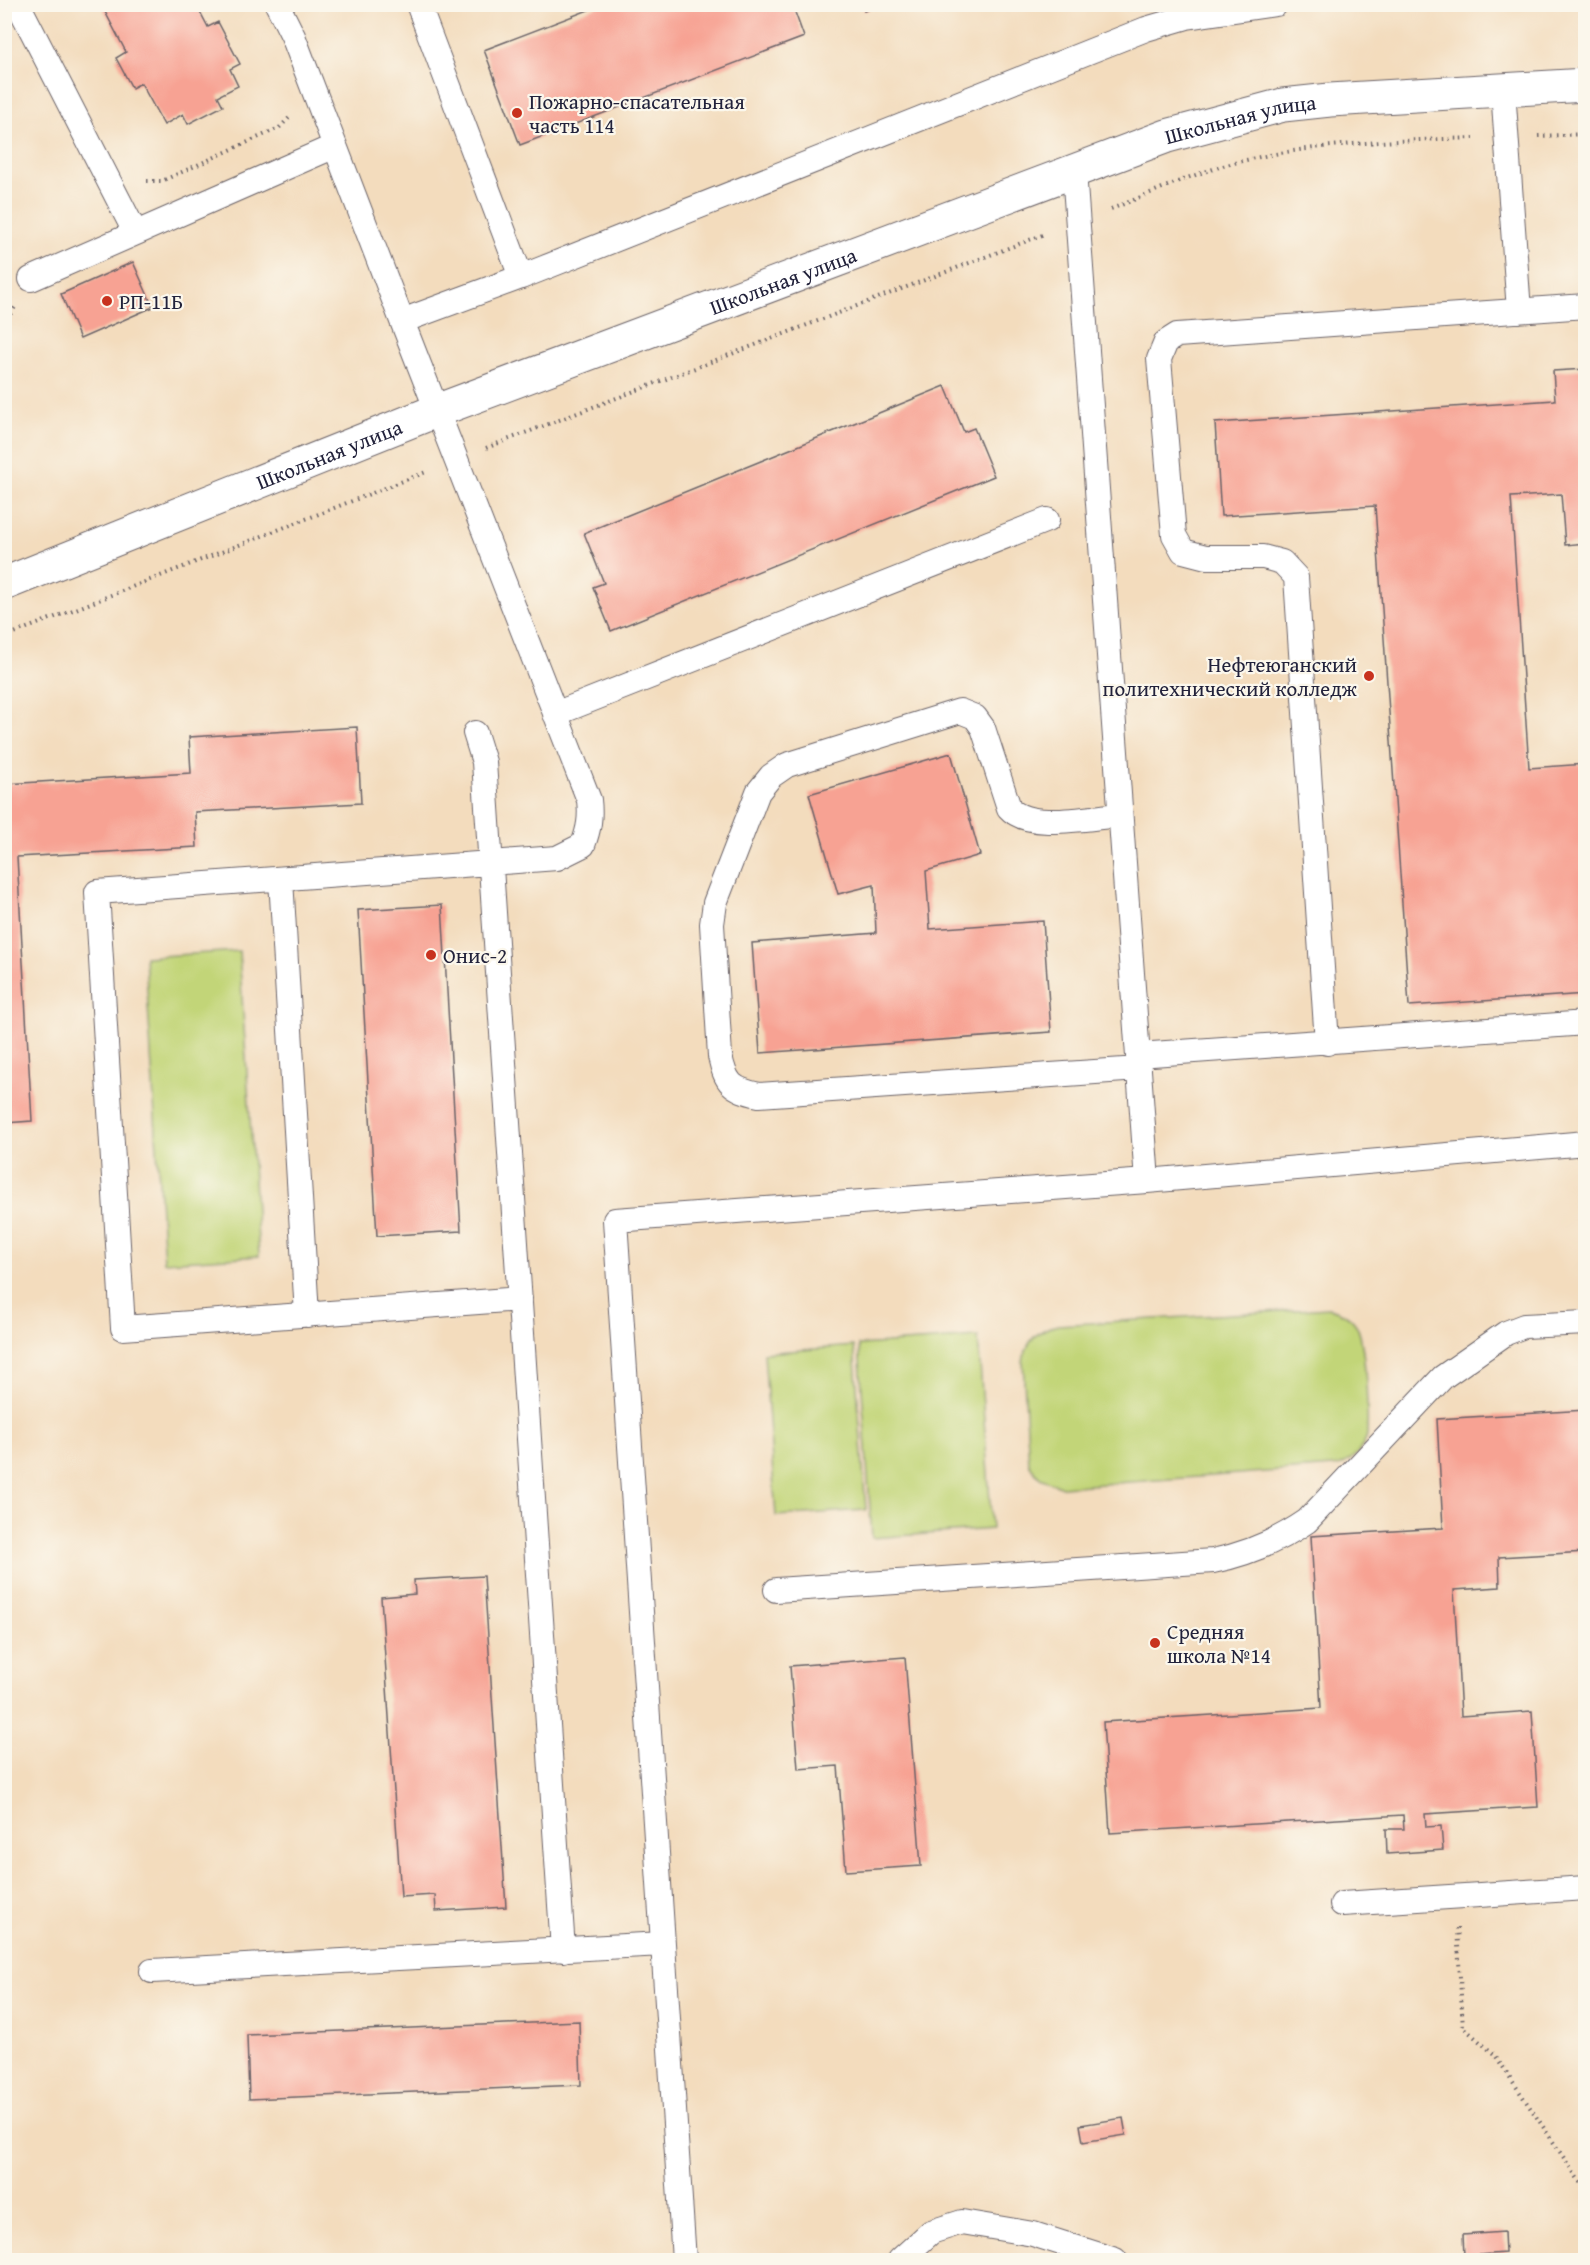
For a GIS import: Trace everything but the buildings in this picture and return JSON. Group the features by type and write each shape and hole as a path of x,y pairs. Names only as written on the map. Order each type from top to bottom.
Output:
{"street":[{"name":"Школьная улица","path":"4,584 436,411 1167,136 1283,105 1586,85"}],"lane":[{"path":"18,4 135,232"},
{"path":"277,4 292,36 589,800 591,814 583,845 557,858 97,892 123,1328 520,1299"},
{"path":"418,4 521,277"},
{"path":"402,321 521,277 1146,29 1187,17 1276,4"},
{"path":"1503,90 1519,311"},
{"path":"31,279 335,146"},
{"path":"1074,171 1147,1181"},
{"path":"1327,1043 1296,577 1282,562 1263,557 1206,557 1183,551 1174,535 1160,359 1166,342 1177,334 1586,306"},
{"path":"555,714 1047,520"},
{"path":"1120,814 1037,821 1017,817 1009,808 983,728 975,717 960,711 787,765 771,776 758,792 715,903 712,924 720,1056 725,1077 739,1090 759,1095 1327,1043 1586,1023"},
{"path":"475,733 484,762 563,1950"},
{"path":"281,879 307,1315"},
{"path":"684,2260 615,1220 1147,1181 1586,1143"},
{"path":"776,1590 1213,1561 1242,1556 1284,1537 1308,1521 1443,1377 1506,1333 1524,1326 1586,1323"},
{"path":"1342,1904 1586,1888"},
{"path":"152,1971 663,1944"},
{"path":"900,2260 931,2232 962,2222 1034,2234 1095,2258"}],"path":[{"path":"143,182 162,181 279,128 292,115"},
{"path":"4,637 455,460 1221,166 1292,150 1370,142 1586,134"},
{"path":"1455,1896 1463,2027 1495,2055 1586,2191"}],"green space":[{"path":"239,951 259,1256 164,1262 145,957"},
{"path":"1329,1308 1344,1314 1356,1325 1364,1361 1367,1435 1359,1451 1344,1464 1333,1467 1062,1487 1040,1478 1029,1464 1023,1362 1030,1342 1039,1333 1058,1325"},
{"path":"978,1337 992,1529 872,1538 859,1345"},
{"path":"854,1346 866,1510 776,1516 764,1353"}],"place":[{"name":"Пожарно-спасательная часть 114","path":"517,113"},
{"name":"РП-11Б","path":"107,301"},
{"name":"Нефтеюганский политехнический колледж","path":"1369,676"},
{"name":"Онис-2","path":"431,955"},
{"name":"Средняя школа №14","path":"1155,1643"}]}
